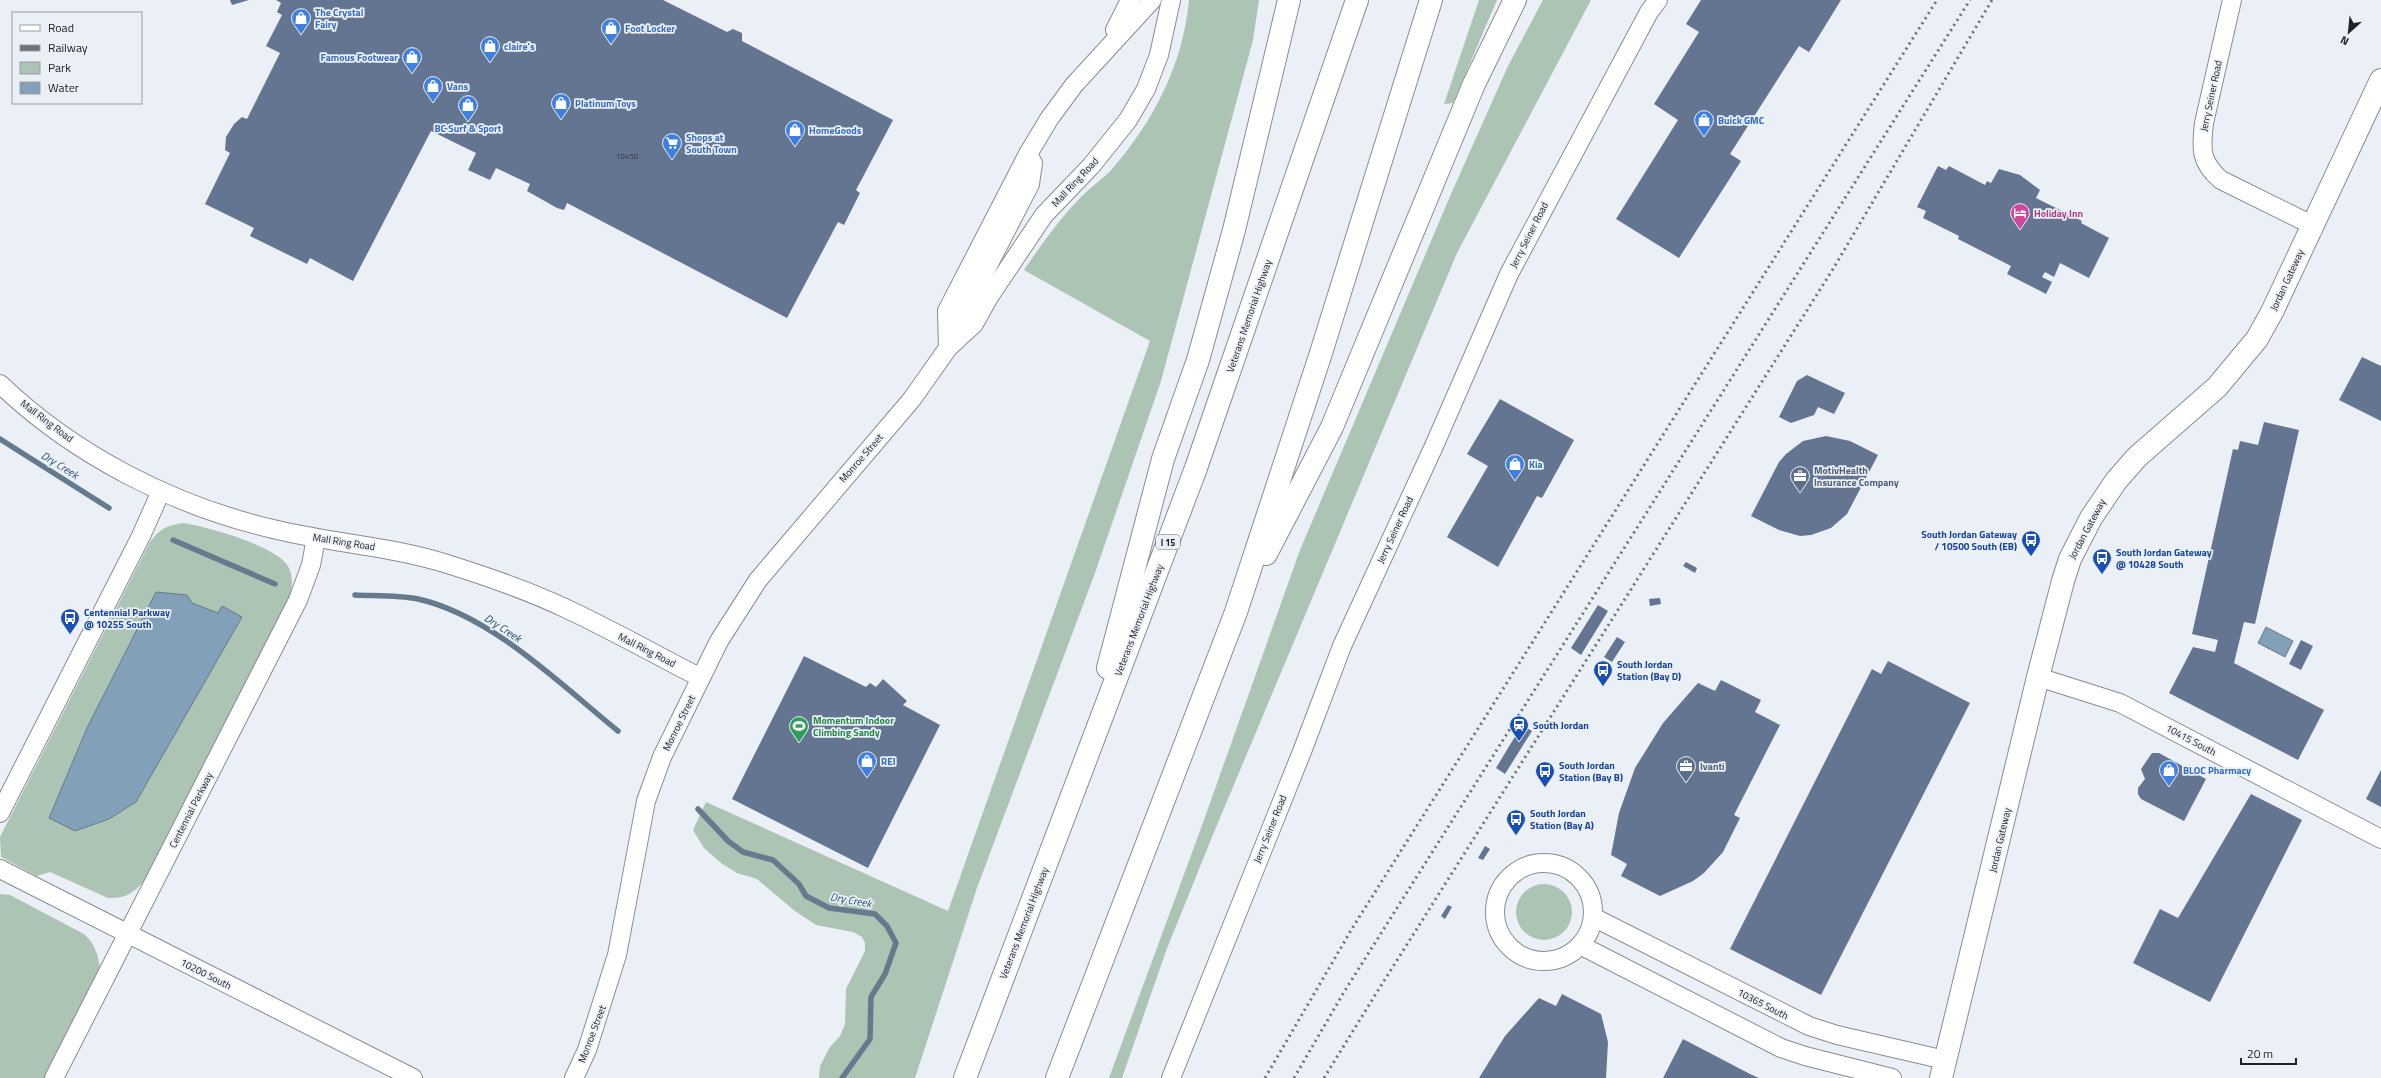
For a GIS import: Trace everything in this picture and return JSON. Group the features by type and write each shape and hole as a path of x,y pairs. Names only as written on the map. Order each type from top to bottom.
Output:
{"main road":[{"path":"1078,783 1163,459 1198,360 1232,238 1289,0"},
{"name":"Veterans Memorial Highway","path":"965,1078 1078,783 1196,468 1357,0"},
{"path":"1057,1078 1236,612 1321,354 1431,0"},
{"path":"1236,612 1332,427 1474,84 1516,0"},
{"name":"Jordan Gateway","path":"1943,1069 1966,983 2038,677 2063,581 2074,552 2091,518 2116,480 2137,457 2217,387 2245,355 2272,312 2381,80"}],"street":[{"path":"1102,53 1130,0"},
{"path":"948,348 947,311 1028,154 1049,119 1102,53 1152,0"},
{"name":"Mall Ring Road","path":"892,422 930,375 948,348 974,324 989,297 1044,215 1096,161 1128,120 1146,89 1159,55 1171,0"},
{"name":"Jerry Seiner Road","path":"1171,1078 1303,749 1342,646 1434,446 1509,274 1645,19 1658,0"},
{"name":"Jerry Seiner Road","path":"2232,0 2204,123 2202,142 2203,157 2210,171 2221,180 2312,225"},
{"name":"Mall Ring Road","path":"0,384 35,414 68,438 112,465 196,506 273,529 316,538 379,548 442,562 505,583 566,609 701,678"},
{"name":"Monroe Street","path":"574,1078 587,1050 617,955 646,801 662,757 734,616 758,580 892,422"},
{"path":"0,813 141,536 161,490"},
{"name":"Centennial Parkway","path":"54,1078 298,600 311,565 316,538"},
{"name":"10415 South","path":"2038,677 2120,703 2381,839"},
{"path":"1543,863 1560,866 1576,875 1587,889 1593,906 1593,917 1588,932 1580,945 1566,956 1544,961 1527,957 1513,949 1501,935 1497,924 1496,907 1501,890 1511,876 1525,867 1543,863"},
{"name":"10200 South","path":"0,869 413,1078"},
{"name":"10365 South","path":"1593,917 1809,1026 1943,1069"},
{"path":"1580,945 1780,1048 1805,1056 1892,1078"}],"green space":[{"path":"1189,0 1259,0 1253,40 1161,381 1095,573 977,888 915,1078 819,1078 820,1066 830,1047 840,1036 845,1024 846,989 865,951 865,943 862,937 853,932 816,925 795,911 757,879 737,873 721,863 704,848 693,830 706,802 948,911 1150,341 1024,270 1066,213 1082,196 1109,173 1141,131 1164,90 1173,69 1186,24"},
{"path":"1479,0 1497,0 1453,103 1444,104"},
{"path":"1543,0 1591,0 1457,253 1212,837 1166,951 1122,1078 1109,1078 1200,831 1300,550 1451,194 1508,66"},
{"path":"184,523 225,533 272,552 283,560 289,568 292,578 291,595 146,878 130,894 108,898 50,872 37,876 1,857 0,837 150,542 164,528"},
{"path":"1544,884 1555,886 1564,892 1570,901 1572,912 1570,923 1564,932 1555,938 1544,940 1533,938 1524,932 1518,923 1516,912 1518,901 1524,892 1533,886"},
{"path":"0,894 10,895 84,934 93,946 98,959 100,969 44,1078 0,1078"}],"water":[{"path":"156,592 187,595 192,603 218,613 222,606 242,617 136,802 109,819 75,831 49,818 87,728"},
{"path":"2266,627 2293,641 2285,657 2258,643"}],"building":[{"path":"230,0 249,0 232,5"},
{"name":"Shops at South Town","path":"276,0 663,0 727,32 733,29 742,33 742,41 893,120 856,190 860,193 844,225 838,222 787,318 567,203 564,210 557,208 527,191 530,184 496,168 490,180 468,170 476,153 431,131 353,281 310,258 307,264 250,236 254,228 205,204 230,153 225,150 226,137 234,124 242,117 247,119 280,53 266,46 282,15 277,12 281,3"},
{"name":"Buick GMC","path":"1701,0 1841,0 1809,52 1799,46 1730,154 1741,161 1679,258 1616,219 1678,120 1654,104 1699,32 1686,24"},
{"name":"Holiday Inn","path":"1938,166 1946,170 1949,166 1985,185 1987,181 1991,183 1999,169 2020,175 2040,190 2036,198 2082,221 2081,223 2109,238 2089,278 2060,263 2054,277 2045,272 2042,277 2052,282 2046,294 2007,274 2011,266 1958,239 1959,236 1923,218 1926,211 1917,207"},
{"path":"2362,357 2381,366 2381,421 2339,400"},
{"path":"1807,375 1845,393 1834,414 1818,407 1814,415 1791,423 1779,417 1797,381"},
{"name":"Kia","path":"1500,399 1574,440 1542,498 1537,496 1498,567 1447,537 1488,466 1467,454"},
{"path":"2264,422 2299,430 2255,624 2244,622 2234,663 2324,710 2298,760 2169,693 2193,647 2215,652 2218,640 2192,634 2233,449 2238,450 2240,441 2258,445"},
{"path":"1826,436 1850,441 1878,455 1847,514 1831,528 1811,535 1800,536 1779,530 1751,516 1779,462 1786,454 1803,441"},
{"path":"1686,562 1697,568 1695,573 1683,566"},
{"path":"1660,598 1661,604 1650,606 1649,599"},
{"path":"1598,605 1608,611 1581,655 1571,648"},
{"path":"1617,637 1625,642 1612,662 1604,657"},
{"path":"2301,640 2313,646 2301,670 2289,664"},
{"path":"804,656 866,687 870,683 876,687 883,679 907,701 903,705 940,725 868,868 732,799"},
{"path":"1888,661 1970,703 1821,995 1730,949 1872,669 1881,674"},
{"path":"1721,680 1761,700 1755,712 1780,725 1734,815 1740,818 1723,852 1704,873 1693,881 1660,896 1621,876 1627,864 1611,855 1619,813 1635,768 1663,723 1698,683 1715,691"},
{"path":"1522,725 1532,731 1505,774 1496,768"},
{"path":"2152,753 2159,753 2206,779 2184,821 2141,799 2138,794 2138,788 2145,779 2141,769"},
{"path":"2381,770 2381,807 2366,799"},
{"path":"2251,794 2302,820 2210,1002 2133,963 2160,909 2178,918"},
{"path":"1485,846 1490,849 1483,860 1478,858"},
{"path":"1448,905 1452,907 1445,919 1441,916"},
{"path":"1562,994 1601,1014 1608,1042 1606,1078 1479,1078 1505,1036 1539,998 1556,1006"},
{"path":"1683,1039 1750,1074 1759,1078 1663,1078"}],"waterway":[{"name":"Dry Creek","path":"0,439 109,508"},
{"name":"Dry Creek","path":"173,540 275,584"},
{"name":"Dry Creek","path":"355,595 395,596 418,599 445,607 472,620 498,636 549,673 618,731"},
{"name":"Dry Creek","path":"698,809 728,841 743,852 773,860 799,884 806,896 829,908 875,914 887,926 896,943 885,974 871,997 870,1039 842,1078"}],"railway":[{"path":"1265,1078 1353,927 1937,0"},
{"path":"1294,1078 1344,992 1970,0"},
{"path":"1324,1078 1833,269 1992,0"}],"place":[{"name":"The Crystal Fairy","path":"301,35"},
{"name":"Foot Locker","path":"611,45"},
{"name":"claire's","path":"490,63"},
{"name":"Famous Footwear","path":"412,74"},
{"name":"Vans","path":"433,103"},
{"name":"Platinum Toys","path":"561,120"},
{"name":"BC Surf & Sport","path":"468,122"},
{"name":"Buick GMC","path":"1704,137"},
{"name":"HomeGoods","path":"795,147"},
{"name":"Shops at South Town","path":"672,160"},
{"name":"Holiday Inn","path":"2020,230"},
{"name":"Kia","path":"1515,481"},
{"name":"MotivHealth Insurance Company","path":"1800,493"},
{"name":"South Jordan Gateway / 10500 South (EB)","path":"2031,557"},
{"name":"South Jordan Gateway @ 10428 South","path":"2102,575"},
{"name":"Centennial Parkway @ 10255 South","path":"70,635"},
{"name":"South Jordan Station (Bay D)","path":"1603,687"},
{"name":"South Jordan","path":"1519,742"},
{"name":"Momentum Indoor Climbing Sandy","path":"799,743"},
{"name":"REI","path":"867,778"},
{"name":"Ivanti","path":"1686,783"},
{"name":"BLOC Pharmacy","path":"2169,787"},
{"name":"South Jordan Station (Bay B)","path":"1545,788"},
{"name":"South Jordan Station (Bay A)","path":"1516,836"}]}
